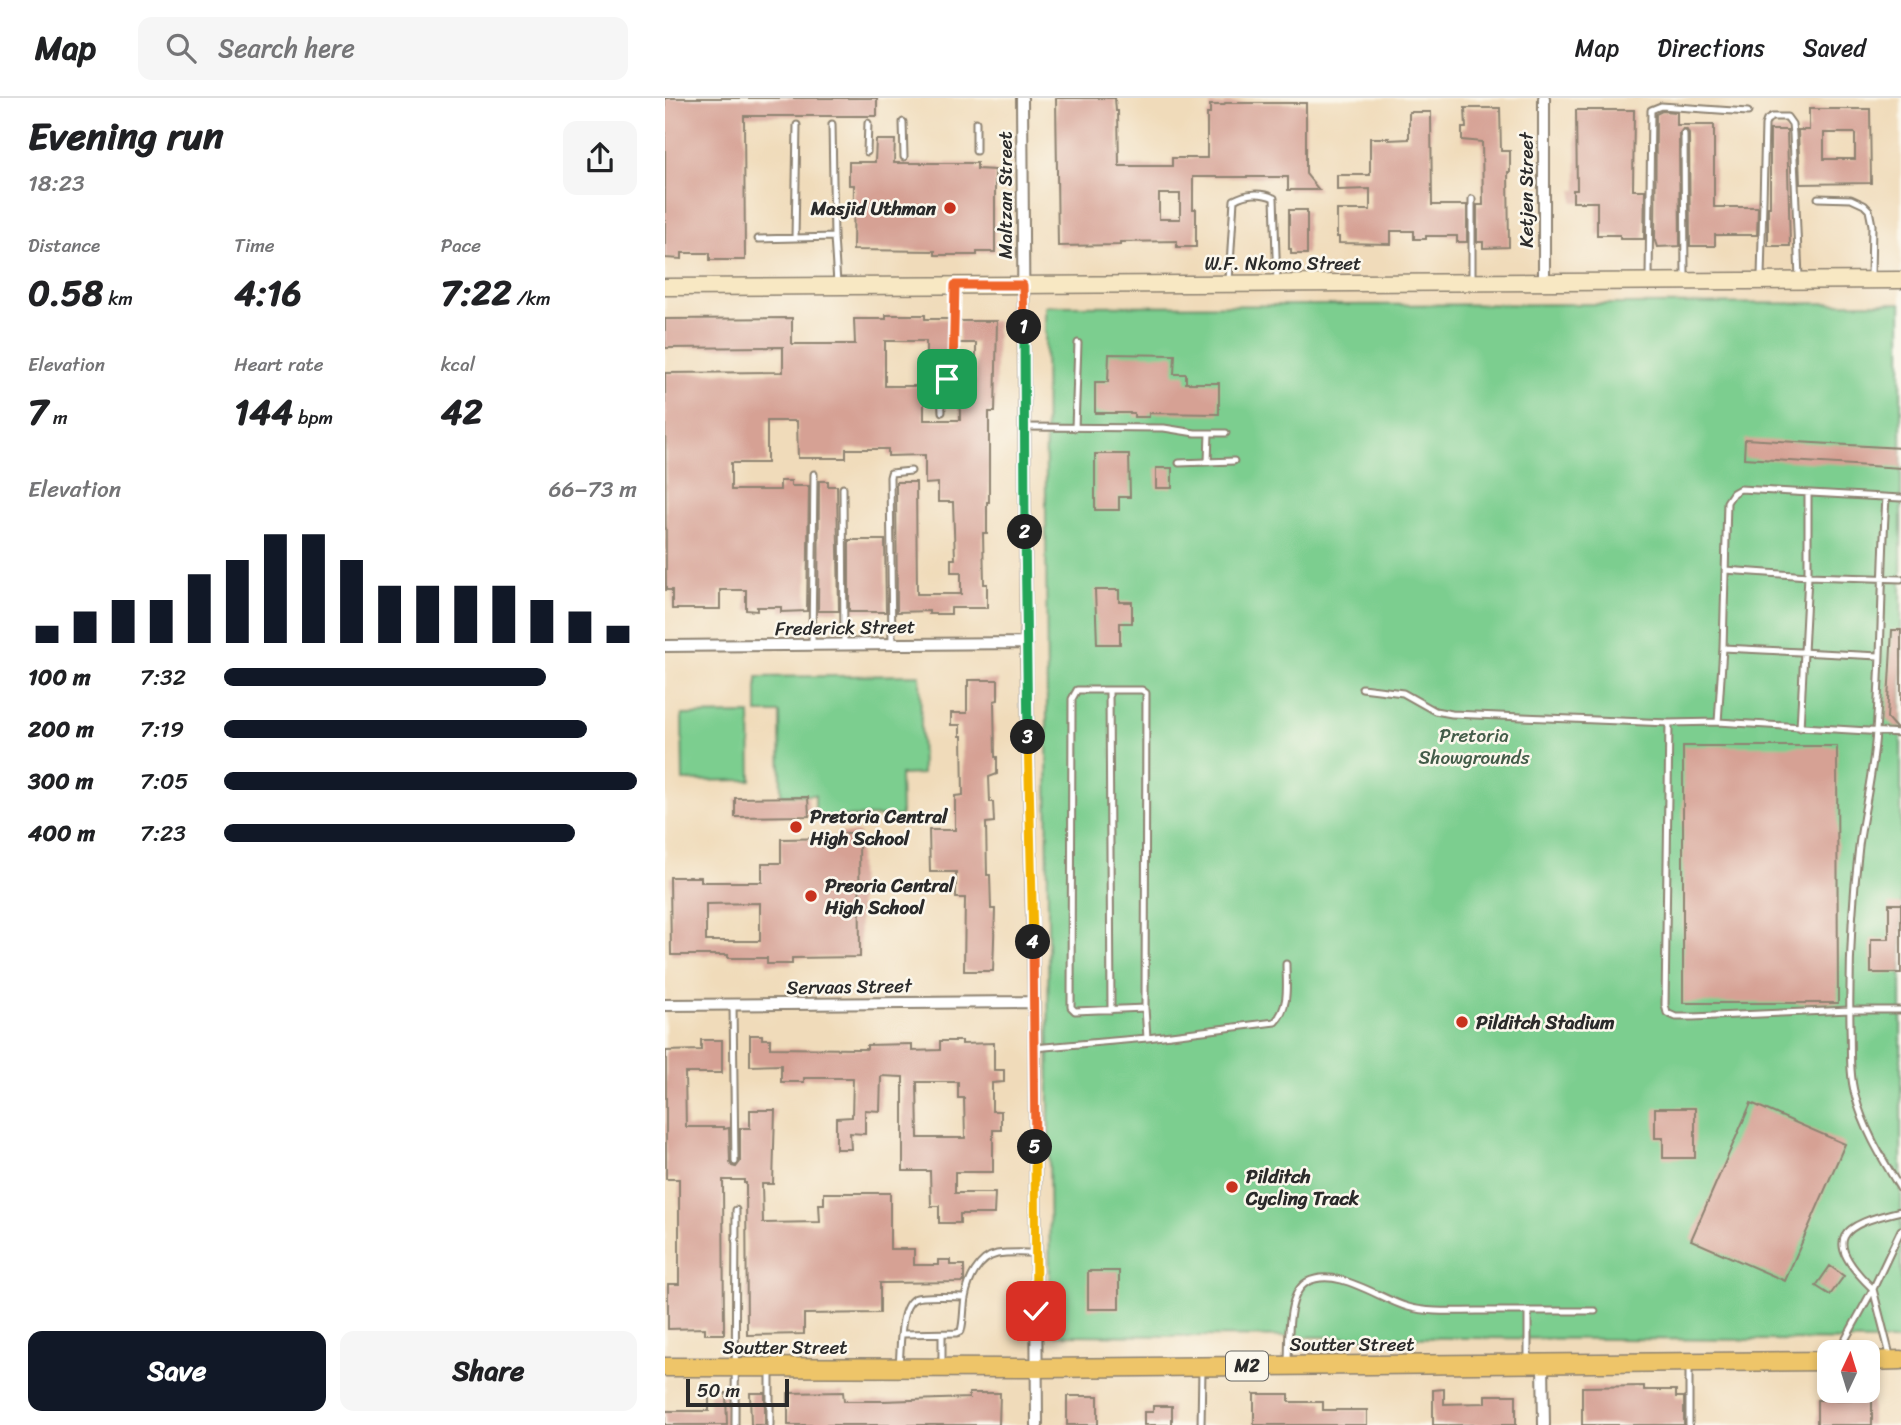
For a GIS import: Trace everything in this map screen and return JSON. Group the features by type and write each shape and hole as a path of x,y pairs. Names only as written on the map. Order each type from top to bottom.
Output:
{"main road":[{"name":"W.F. Nkomo Street","path":"665,287 1901,280"},
{"name":"Soutter Street","path":"665,1367 1037,1368 1817,1361"}],"street":[{"name":"Maltzan Street","path":"1022,98 1026,643 1034,1002 1037,1425"},
{"name":"Ketjen Street","path":"1544,98 1544,282"},
{"name":"Frederick Street","path":"665,646 1026,643"},
{"name":"Servaas Street","path":"665,1005 1034,1002"},
{"path":"1535,1364 1544,1425"}],"lane":[{"path":"1649,281 1651,110 1661,106 1748,112"},
{"path":"1761,281 1765,125 1772,117 1787,117 1793,134 1799,281"},
{"path":"903,122 904,157"},
{"path":"976,122 976,151"},
{"path":"867,152 868,123"},
{"path":"832,124 837,286"},
{"path":"795,238 797,125"},
{"path":"1685,134 1685,281"},
{"path":"1228,284 1232,207 1234,200 1251,194 1274,198 1277,284"},
{"path":"1818,198 1851,199 1869,210 1871,281"},
{"path":"1472,200 1472,282"},
{"path":"758,239 834,237"},
{"path":"941,412 941,391 953,370 955,285"},
{"path":"1075,428 1078,343"},
{"path":"1024,427 1164,428 1195,433 1226,433"},
{"path":"1208,462 1209,433"},
{"path":"1179,463 1234,461"},
{"path":"892,644 890,477 891,473 911,471"},
{"path":"813,645 814,474"},
{"path":"843,488 845,644"},
{"path":"1718,722 1727,502 1733,493 1740,489 1901,498"},
{"path":"1800,728 1808,576 1808,493"},
{"path":"1886,498 1874,760 1859,847 1850,1010 1852,1083 1855,1096 1874,1144 1901,1190"},
{"path":"1725,570 1901,579"},
{"path":"1723,648 1879,656"},
{"path":"1362,688 1403,693 1435,711 1451,714 1669,723 1718,722 1901,733"},
{"path":"1145,1008 1075,1011 1072,1007 1072,699 1077,690 1142,690 1146,693 1147,1038"},
{"path":"1109,690 1111,1010"},
{"path":"1669,723 1667,1013 1675,1017 1693,1017 1901,1010"},
{"path":"1034,1048 1147,1038 1275,1022 1283,1014 1286,1002 1286,964"},
{"path":"733,1005 735,1161"},
{"path":"735,1425 736,1210"},
{"path":"1896,1361 1873,1289 1855,1272 1845,1256 1842,1238 1850,1229 1901,1210"},
{"path":"1845,1340 1901,1230"},
{"path":"902,1334 961,1331 965,1297 976,1270 990,1256 1036,1253"},
{"path":"1288,1366 1291,1311 1296,1294 1305,1283 1322,1277 1348,1282 1408,1308 1443,1311 1595,1311"},
{"path":"899,1368 903,1319 906,1309 914,1300 965,1297"},
{"path":"1528,1311 1535,1364"},
{"path":"942,1334 942,1368"},
{"path":"1689,1362 1689,1425"},
{"path":"770,1367 770,1425"},
{"path":"1201,1425 1202,1367"}],"green space":[{"name":"Pretoria Showgrounds","path":"1901,303 1901,1341 1050,1335 1045,306"},
{"path":"920,675 922,774 900,775 901,816 815,817 815,795 781,795 780,713 757,713 757,677"},
{"path":"750,714 751,780 683,781 682,715"}],"building":[{"path":"665,98 877,98 877,116 744,116 745,260 710,260 710,253 682,253 682,259 665,258"},
{"path":"1056,98 1115,98 1118,111 1119,166 1172,166 1172,158 1207,158 1207,114 1210,114 1210,105 1306,103 1306,174 1319,190 1288,190 1288,177 1193,177 1196,247 1177,247 1177,241 1058,246","holes":["1159,194 1180,194 1180,219 1159,219"]},
{"path":"1465,108 1500,108 1501,151 1510,151 1509,247 1483,248 1483,242 1477,242 1477,205 1483,205 1482,142 1462,140 1462,128 1466,128"},
{"path":"1809,109 1870,109 1871,183 1800,184 1798,130 1809,130","holes":["1824,133 1855,133 1855,159 1824,159"]},
{"path":"1576,110 1634,110 1633,190 1645,190 1644,239 1597,235 1597,202 1573,202 1573,190 1577,190"},
{"path":"1662,111 1677,112 1677,125 1714,125 1714,207 1758,207 1757,235 1715,235 1715,246 1690,246 1689,134 1683,129 1679,134 1680,246 1657,247 1656,114"},
{"path":"1409,112 1431,112 1432,205 1467,205 1467,242 1457,242 1457,236 1426,236 1426,239 1414,239 1414,231 1391,231 1391,244 1339,243 1337,210 1370,210 1370,189 1337,190 1337,175 1370,175 1370,138 1409,139"},
{"path":"1770,130 1787,130 1790,246 1768,246"},
{"path":"876,140 895,140 894,163 977,163 977,169 995,170 995,252 935,255 935,251 853,250 854,185 849,185 849,162 875,162"},
{"path":"1289,210 1307,210 1307,254 1291,254"},
{"path":"886,315 925,315 925,319 949,319 948,362 926,362 926,341 885,341 885,386 924,386 924,420 960,420 959,380 976,380 976,343 959,343 959,321 997,321 995,412 989,412 989,502 987,533 983,533 987,608 951,608 951,614 929,614 929,611 897,612 896,482 916,482 917,594 961,594 961,572 951,572 951,559 955,559 953,502 938,502 938,483 925,484 925,455 888,456 888,449 846,449 846,458 798,458 797,421 767,421 767,463 731,463 731,490 780,490 780,481 791,481 791,486 809,486 807,611 781,612 781,607 746,610 746,590 720,590 720,609 672,609 672,590 666,590 665,373 783,372 783,347 665,348 665,319 792,318 792,344 855,344 854,319 886,319"},
{"path":"1109,354 1175,355 1174,374 1186,374 1186,383 1219,383 1219,414 1149,413 1149,417 1134,417 1134,413 1095,413 1095,382 1108,382"},
{"path":"1745,439 1901,448 1901,468 1744,458"},
{"path":"1095,454 1129,454 1130,497 1119,497 1119,510 1095,510"},
{"path":"1156,468 1172,468 1172,488 1156,488"},
{"path":"819,481 828,481 828,486 837,486 839,611 818,611"},
{"path":"849,540 885,540 886,612 849,611"},
{"path":"1095,590 1119,590 1119,602 1132,602 1132,623 1120,623 1120,644 1097,644"},
{"path":"1892,630 1901,630 1901,728 1895,727 1887,718"},
{"path":"968,680 998,680 998,700 994,701 997,774 989,777 994,822 986,823 987,875 990,875 991,909 995,909 993,971 964,971 965,898 956,898 956,872 930,872 929,830 955,830 955,796 963,795 962,736 960,725 951,725 951,713 967,713"},
{"path":"1683,746 1837,746 1838,1003 1683,1003"},
{"path":"808,797 809,816 735,817 735,798"},
{"name":"Preoria Central High School","path":"839,833 859,833 860,957 792,958 792,964 767,964 767,958 671,955 670,877 701,877 701,882 762,882 762,863 781,863 781,839 839,838","holes":["760,903 760,941 706,941 706,904"]},
{"path":"1889,904 1901,904 1901,973 1871,973 1871,939 1889,939"},
{"path":"750,1035 762,1035 762,1039 770,1039 770,1048 867,1049 867,1045 912,1044 912,1051 940,1050 940,1041 962,1041 962,1044 994,1043 994,1070 1004,1070 1004,1082 992,1083 992,1111 1001,1111 1001,1130 993,1130 993,1172 955,1172 955,1193 995,1193 994,1214 960,1214 960,1223 939,1223 939,1206 931,1206 930,1171 903,1171 903,1077 881,1076 880,1111 865,1110 865,1134 850,1133 851,1149 836,1149 836,1118 852,1117 853,1078 804,1078 804,1082 781,1082 781,1065 750,1066","holes":["917,1082 958,1082 958,1098 964,1098 965,1138 918,1138"]},
{"path":"701,1040 722,1040 722,1073 685,1073 686,1127 729,1128 730,1163 736,1167 740,1162 740,1128 750,1128 750,1110 775,1110 773,1184 762,1184 763,1223 820,1222 819,1204 824,1204 824,1193 890,1193 890,1249 914,1249 914,1265 938,1265 938,1260 950,1260 950,1265 964,1265 964,1282 880,1283 880,1313 804,1314 804,1334 747,1335 746,1183 744,1180 723,1180 724,1334 705,1334 705,1328 668,1329 668,1284 679,1284 679,1179 666,1179 666,1051 701,1050"},
{"path":"1751,1103 1845,1144 1785,1281 1691,1240"},
{"path":"1655,1108 1695,1108 1695,1158 1663,1158 1663,1138 1655,1138"},
{"path":"1830,1266 1844,1276 1830,1295 1816,1286"},
{"path":"1088,1271 1119,1271 1119,1309 1088,1309"},
{"path":"1644,1386 1644,1390 1676,1390 1676,1397 1684,1397 1684,1425 1582,1425 1582,1387"},
{"path":"1444,1389 1444,1404 1485,1403 1485,1395 1516,1395 1516,1425 1433,1425 1433,1390"},
{"path":"843,1392 844,1401 969,1398 969,1393 1000,1393 999,1425 788,1425 788,1393"},
{"path":"726,1393 727,1425 665,1425 665,1411 709,1411 709,1394"},
{"path":"750,1393 765,1393 765,1425 751,1425"},
{"path":"1254,1394 1289,1394 1289,1402 1323,1402 1323,1410 1367,1410 1367,1425 1254,1425"},
{"path":"1067,1396 1098,1396 1098,1425 1067,1425"},
{"path":"1817,1404 1872,1404 1872,1425 1817,1425"},
{"path":"1153,1406 1172,1406 1172,1425 1144,1425 1144,1412 1153,1412"}],"place":[{"name":"Masjid Uthman","path":"950,208"},
{"name":"Pretoria Central High School","path":"796,827"},
{"name":"Preoria Central High School","path":"811,896"},
{"name":"Pilditch Stadium","path":"1462,1022"},
{"name":"Pilditch Cycling Track","path":"1232,1187"}],"route":[{"path":"947,379 953,370 955,285 1023,285 1036,1311"}]}
